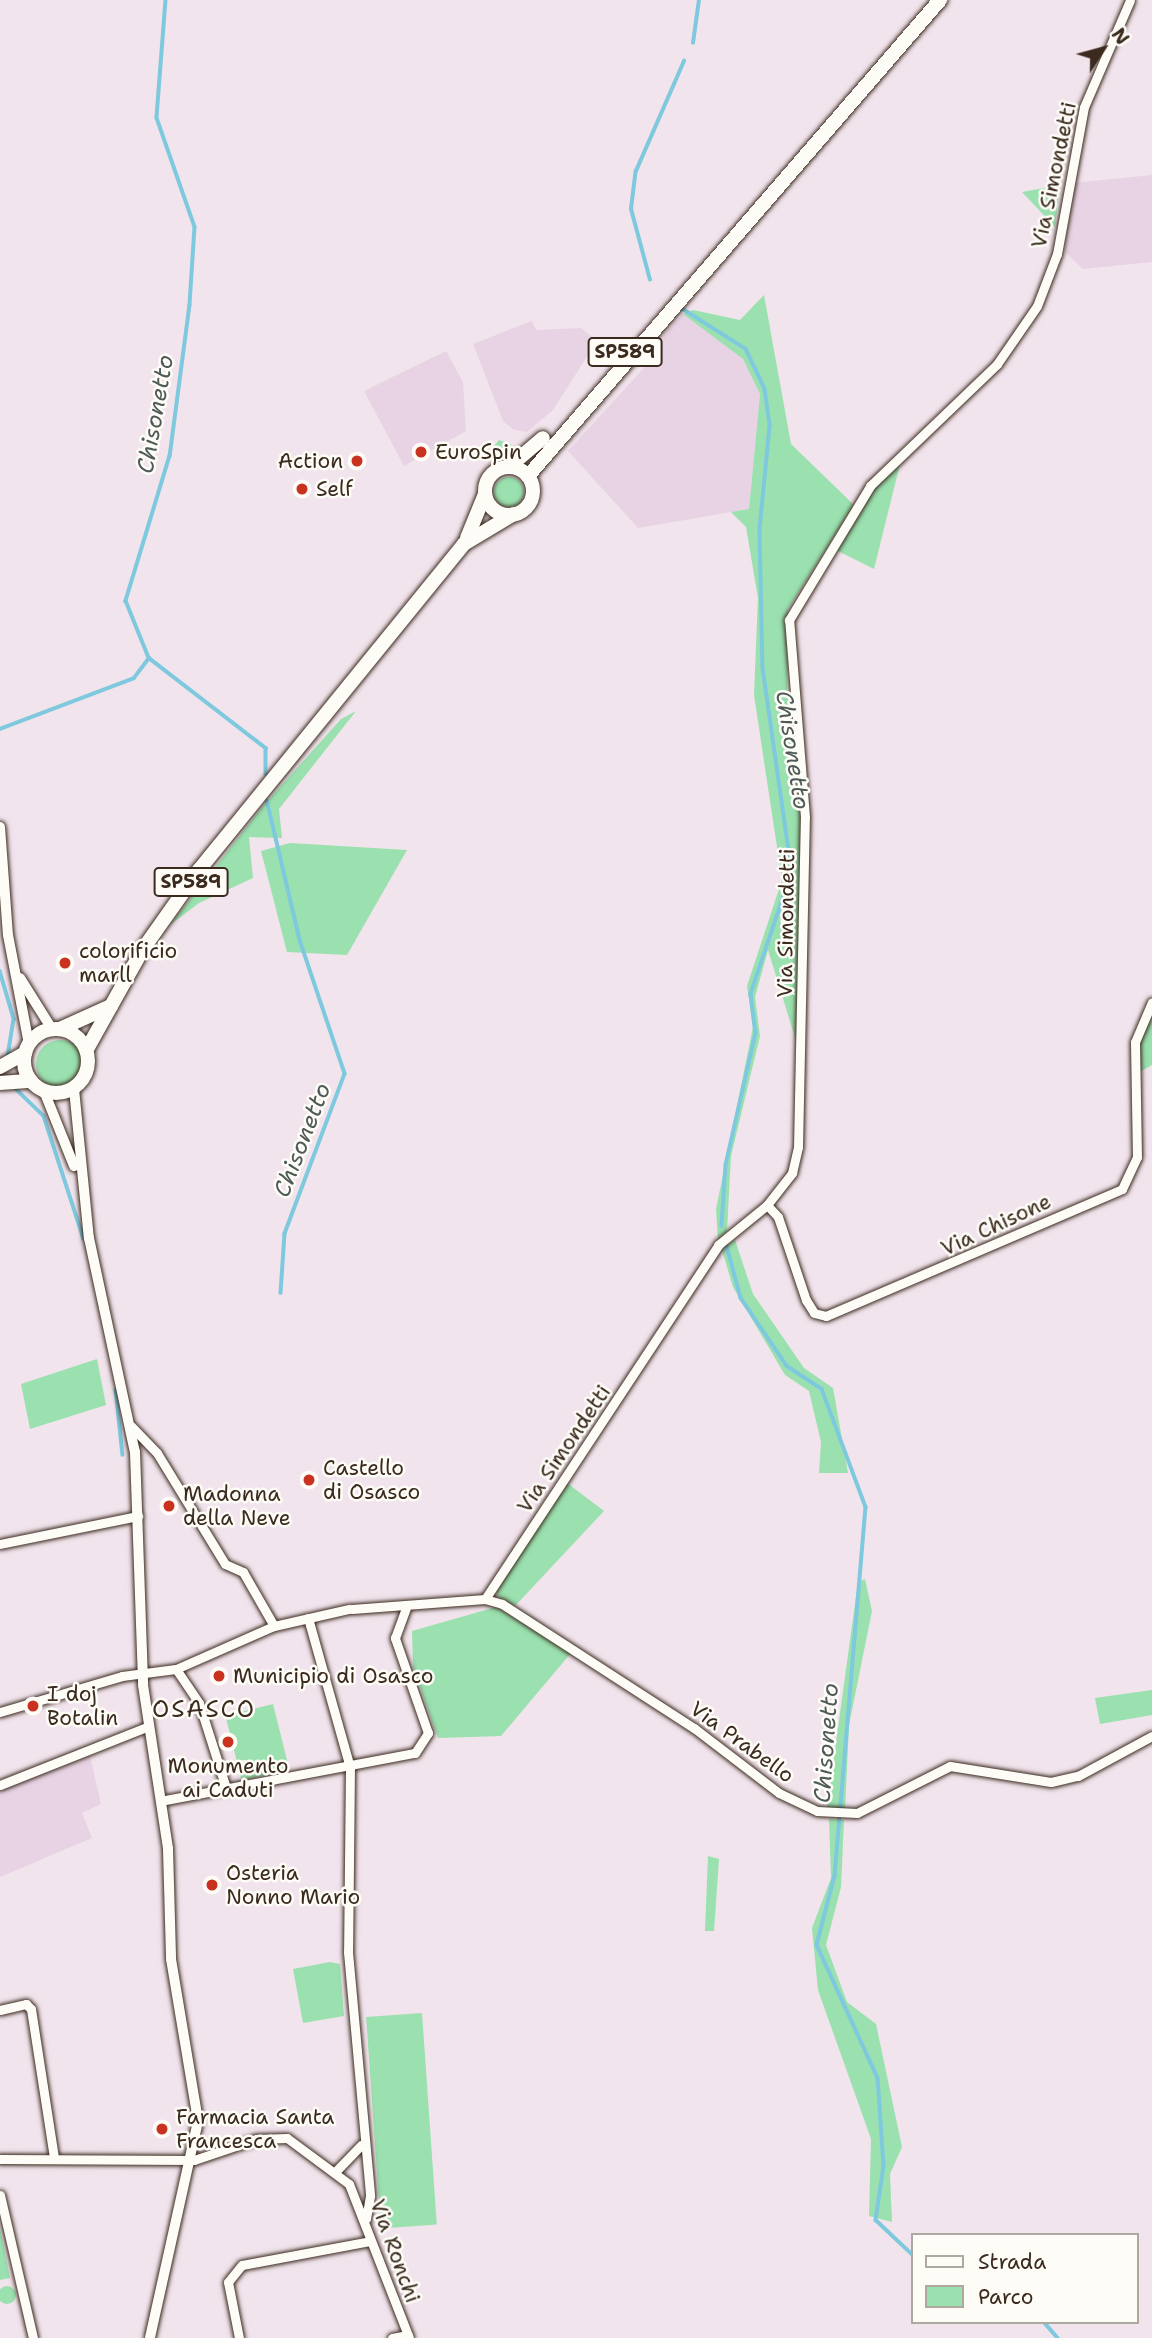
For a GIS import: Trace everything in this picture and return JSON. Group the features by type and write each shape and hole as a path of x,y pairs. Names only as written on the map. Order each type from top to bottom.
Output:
{"main road":[{"name":"SP589","path":"464,544 514,514 532,499 528,476 550,445 738,235 940,0"},
{"name":"SP589","path":"74,1089 86,1076 86,1049 199,870 464,544 490,475 525,459 738,235"},
{"path":"510,466 528,476"},
{"path":"485,494 492,508 514,514"},
{"path":"0,1067 56,1029 112,1005"},
{"path":"56,1029 86,1049"},
{"path":"27,1049 31,1081"},
{"path":"0,1083 31,1081 44,1091 74,1089"}],"street":[{"name":"Via Simondetti","path":"485,1599 718,1245 767,1205 792,1173 798,1147 804,817 789,620 870,486 997,364 1037,306 1057,254 1084,107 1130,0"},
{"path":"0,827 14,969 27,1049"},
{"path":"14,969 56,1029"},
{"name":"Via Chisone","path":"767,1205 778,1217 806,1300 814,1313 826,1315 1122,1189 1137,1157 1135,1042 1152,1003"},
{"name":"SP589","path":"74,1089 85,1204 131,1426 138,1516 142,1672 160,1801 171,1959 196,2089 194,2160 150,2338"},
{"name":"SP589","path":"44,1091 85,1204"},
{"path":"131,1426 157,1453 225,1564 243,1572 274,1626"},
{"path":"0,1544 138,1516"},
{"path":"0,1712 142,1672 176,1669 274,1626 308,1618 351,1609 407,1608 485,1599"},
{"name":"Via Prabello","path":"485,1599 538,1623 779,1793 829,1813 845,1814 950,1766 1051,1782 1078,1776 1152,1736"},
{"path":"160,1801 225,1786 350,1767 415,1753 428,1740 395,1638 407,1608"},
{"path":"308,1618 350,1767 348,1952 361,2145 370,2196 366,2219"},
{"path":"176,1669 199,1703 225,1786"},
{"path":"0,1785 149,1726"},
{"path":"0,2010 26,2004 31,2009 54,2158"},
{"name":"Via Ronchi","path":"0,2160 194,2160 275,2136 336,2171 366,2219 370,2241 408,2337"},
{"path":"336,2171 361,2145"},
{"path":"0,2194 33,2338"},
{"path":"239,2338 228,2282 242,2265 370,2241"},
{"path":"392,2338 408,2337"}],"shaded area":[{"path":"1152,175 1152,262 1083,269 1065,252 1073,183"},
{"path":"683,314 744,359 760,394 749,509 638,528 568,451 661,349 664,334"},
{"path":"532,321 536,330 581,328 597,341 553,410 527,432 514,430 503,421 473,344"},
{"path":"446,351 463,382 466,431 404,466 364,391"},
{"path":"90,1756 101,1804 82,1813 92,1838 0,1877 0,1789"}],"green space":[{"path":"1060,185 1055,227 1022,192"},
{"path":"764,295 791,444 854,505 788,609 787,696 801,820 797,1044 768,950 755,997 760,1036 731,1156 727,1231 718,1239 716,1209 753,1027 747,986 782,880 754,695 758,598 746,527 731,512 749,509 760,394 743,359 683,314 693,310 740,320"},
{"path":"499,440 517,447 528,446 512,460 494,446"},
{"path":"900,464 874,569 838,551 836,544 875,486"},
{"path":"509,477 515,478 523,486 523,498 515,506 509,507 503,506 495,498 494,492 495,486 503,478"},
{"path":"356,711 279,809 282,838 249,837 253,878 199,903 170,925 263,806 341,719"},
{"path":"290,843 407,850 347,955 287,952 261,851"},
{"path":"1152,1007 1152,1065 1138,1073 1140,1027"},
{"path":"60,1040 77,1047 84,1064 77,1081 60,1088 43,1081 36,1064 43,1047"},
{"path":"735,1240 753,1294 804,1368 833,1388 848,1473 819,1473 821,1442 809,1391 785,1375 733,1287 722,1250"},
{"path":"97,1359 106,1405 30,1429 21,1384"},
{"path":"567,1483 604,1511 515,1606 497,1596 497,1589"},
{"path":"865,1579 872,1611 849,1725 845,1810 827,1808 858,1582"},
{"path":"496,1607 571,1653 501,1736 438,1738 413,1667 412,1631"},
{"path":"1152,1690 1152,1715 1100,1724 1095,1698"},
{"path":"273,1704 289,1769 242,1781 225,1716"},
{"path":"829,1819 844,1820 841,1887 826,1945 847,2002 876,2024 902,2147 890,2174 892,2222 869,2216 871,2139 818,1990 812,1928 831,1878"},
{"path":"708,1856 719,1859 714,1931 705,1931"},
{"path":"330,1962 340,1964 344,2016 303,2023 293,1969"},
{"path":"422,2013 437,2224 381,2228 366,2017"},
{"path":"0,2228 10,2278 0,2280"},
{"path":"4,2287 10,2287 15,2292 15,2298 10,2303 4,2303 -1,2298 -1,2292"}],"waterway":[{"name":"Chisonetto","path":"166,0 157,118 195,227 190,305 170,456 126,601 149,658 266,748 266,774"},
{"name":"Chisonetto","path":"693,43 699,0"},
{"name":"Chisonetto","path":"650,280 631,209 636,171 684,61"},
{"name":"Chisonetto","path":"683,309 746,349 765,389 770,426 760,529 763,668 792,872 751,994 756,1033 726,1165 722,1226"},
{"path":"0,729 134,678 149,658"},
{"name":"Chisonetto","path":"267,800 300,940 345,1074 285,1234 281,1293"},
{"path":"0,971 14,1019 8,1057"},
{"path":"16,1089 44,1116 84,1239"},
{"name":"Chisonetto","path":"727,1246 741,1298 787,1366 822,1389 866,1507 835,1876 817,1945 878,2078 884,2166 876,2220 911,2253"},
{"path":"116,1390 123,1455"},
{"name":"Chisonetto","path":"1046,2324 1058,2338"}],"place":[{"name":"EuroSpin","path":"421,452"},
{"name":"Action","path":"357,461"},
{"name":"Self","path":"302,489"},
{"name":"colorificio marll","path":"65,963"},
{"name":"Castello di Osasco","path":"309,1480"},
{"name":"Madonna della Neve","path":"169,1506"},
{"name":"Municipio di Osasco","path":"219,1676"},
{"name":"I doj Botalin","path":"33,1706"},
{"name":"Monumento ai Caduti","path":"228,1742"},
{"name":"Osteria Nonno Mario","path":"212,1885"},
{"name":"Farmacia Santa Francesca","path":"162,2129"}],"district":[{"name":"OSASCO","path":"204,1710"}]}
